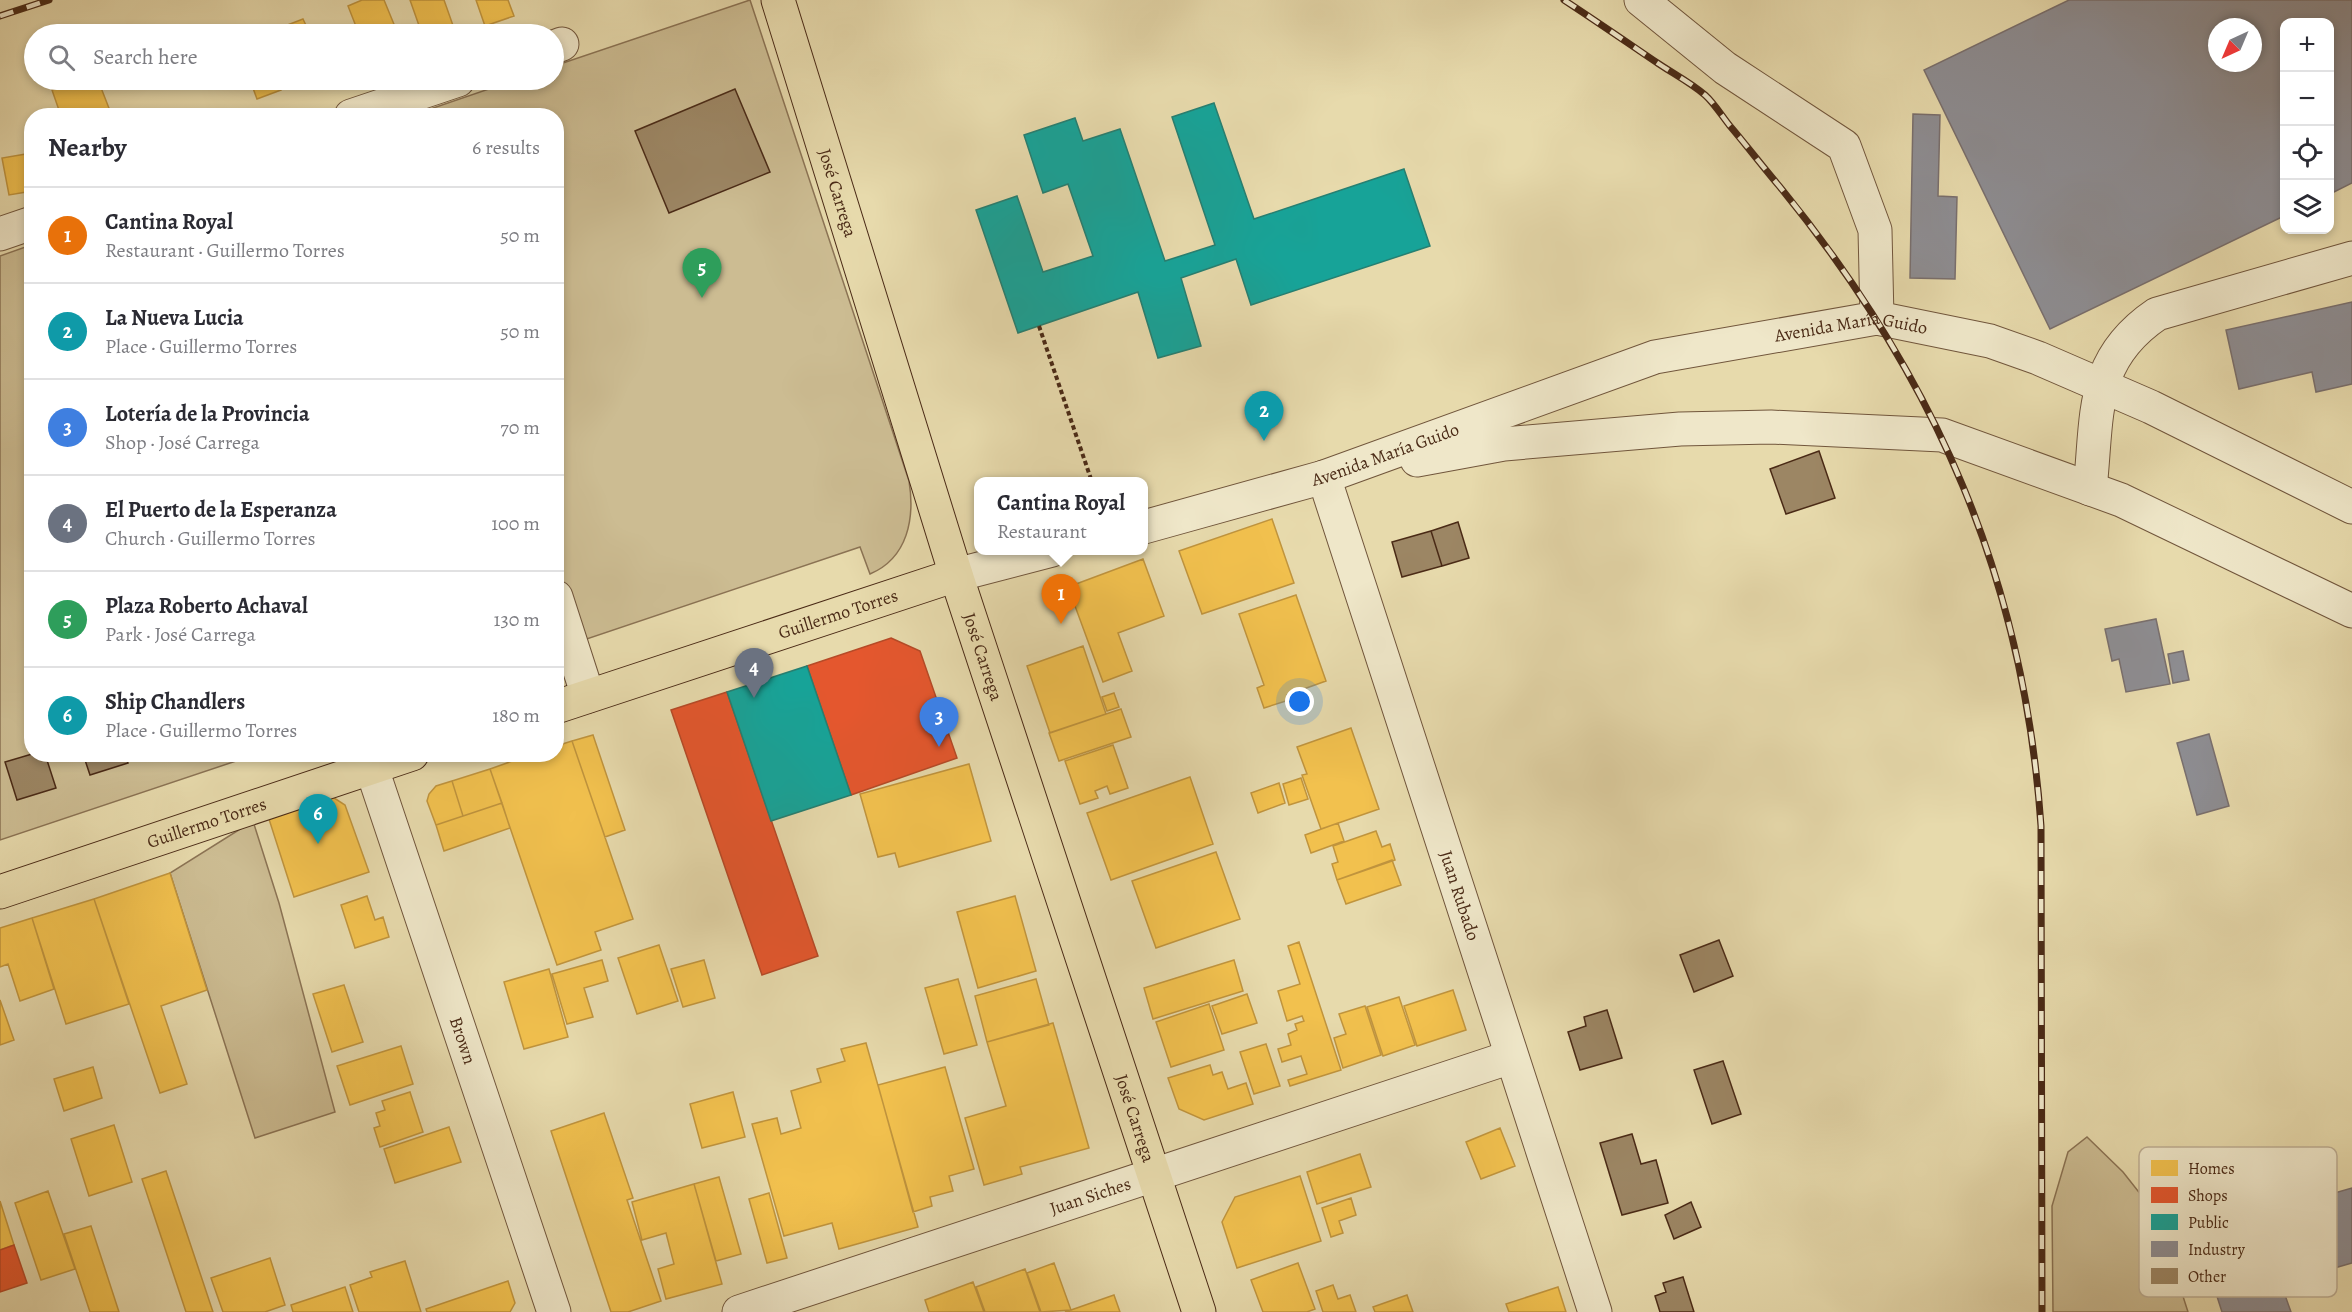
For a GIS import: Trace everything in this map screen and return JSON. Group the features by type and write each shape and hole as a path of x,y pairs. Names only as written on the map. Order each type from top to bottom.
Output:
{"main road":[{"name":"José Carrega","path":"778,0 956,575 1199,1312"},
{"name":"Guillermo Torres","path":"564,704 956,575"},
{"name":"Guillermo Torres","path":"0,892 366,762"}],"street":[{"path":"1641,0 1725,68 1844,146 1875,230 1877,318"},
{"path":"375,108 428,90"},
{"path":"0,234 24,226"},
{"path":"2090,489 2101,385 2116,352 2134,330 2157,314 2352,258"},
{"name":"Avenida María Guido","path":"1324,477 1655,357 1877,318 1990,341 2038,357 2101,385 2352,507"},
{"name":"Avenida María Guido","path":"1324,477 1504,444 1680,429 1771,427 1942,435 2121,500 2352,611"},
{"path":"1148,526 1324,477"},
{"name":"Juan Rubado","path":"1324,477 1510,1057 1595,1312"},
{"name":"Guillermo Torres","path":"956,575 1033,555"},
{"path":"564,622 588,696"},
{"name":"Brown","path":"369,762 554,1312"},
{"name":"Juan Siches","path":"739,1312 1510,1057"}],"path":[{"path":"1039,326 1090,477"}],"shaded area":[{"path":"750,0 909,481 911,509 906,535 901,547 883,567 870,574 860,547 564,647 564,108 433,108 486,90 564,90 564,63"},
{"path":"24,247 24,762 233,762 0,840 0,256"},
{"path":"253,821 279,903 335,1112 255,1138 170,873"},
{"path":"2087,1137 2123,1172 2139,1192 2139,1297 2183,1297 2188,1312 2053,1312 2052,1206 2068,1152"}],"building: Homes":[{"path":"362,0 384,0 394,24 355,24 348,6"},
{"path":"410,0 444,0 452,24 418,24"},
{"path":"476,0 508,0 514,16 484,24"},
{"path":"303,19 305,24 290,24"},
{"path":"52,90 102,90 109,108 58,108"},
{"path":"254,90 281,90 257,99"},
{"path":"24,154 24,192 9,195 2,158"},
{"path":"1272,519 1294,583 1202,614 1179,551"},
{"path":"1143,559 1164,616 1118,633 1132,671 1103,682 1068,587"},
{"path":"1296,595 1326,681 1287,695 1289,700 1264,708 1257,688 1264,685 1239,614"},
{"path":"1083,646 1106,714 1050,733 1027,666"},
{"path":"1114,693 1119,707 1107,711 1102,697"},
{"path":"1121,709 1131,737 1059,761 1049,733"},
{"path":"1351,728 1379,809 1321,829 1302,775 1307,774 1297,747"},
{"path":"593,735 625,830 605,837 572,741"},
{"path":"572,741 633,919 595,932 601,950 557,965 490,769 510,762 564,762 564,744"},
{"path":"1113,745 1128,788 1110,794 1107,786 1095,791 1098,798 1080,804 1065,761"},
{"path":"969,764 991,841 899,867 895,853 878,857 860,794"},
{"path":"490,769 502,803 463,816 452,781"},
{"path":"1190,777 1213,844 1111,880 1087,813"},
{"path":"1301,778 1308,799 1289,805 1283,784"},
{"path":"452,781 463,816 436,825 427,801 429,794 436,786"},
{"path":"1279,783 1285,803 1258,813 1251,793"},
{"path":"331,796 345,805 369,872 294,897 268,816"},
{"path":"502,803 510,828 444,851 436,825"},
{"path":"1338,823 1344,841 1311,853 1305,835"},
{"path":"1376,831 1382,847 1390,844 1395,860 1337,880 1332,864 1338,862 1333,846"},
{"path":"1216,852 1240,919 1156,948 1132,881"},
{"path":"1392,860 1401,885 1346,904 1337,880"},
{"path":"170,873 207,990 161,1006 187,1084 160,1093 94,899"},
{"path":"367,896 375,920 383,917 389,937 355,948 341,905"},
{"path":"1015,896 1036,971 978,988 957,912"},
{"path":"94,899 129,1004 66,1024 32,918"},
{"path":"32,918 54,989 20,1001 8,964 0,967 0,928"},
{"path":"1299,942 1341,1070 1290,1086 1288,1080 1307,1074 1301,1056 1282,1062 1278,1049 1291,1045 1288,1034 1297,1030 1295,1024 1304,1021 1302,1016 1287,1021 1278,991 1300,984 1288,946"},
{"path":"659,945 678,1001 637,1014 618,958"},
{"path":"602,960 608,981 584,988 593,1017 567,1024 552,974"},
{"path":"704,960 715,998 683,1007 671,969"},
{"path":"1234,960 1243,991 1153,1019 1144,988"},
{"path":"549,969 568,1037 524,1049 504,982"},
{"path":"958,979 977,1045 944,1054 925,988"},
{"path":"1036,979 1049,1025 987,1042 975,996"},
{"path":"344,985 363,1042 332,1052 313,994"},
{"path":"1453,990 1466,1030 1417,1046 1404,1006"},
{"path":"1247,994 1257,1023 1222,1034 1212,1006"},
{"path":"1399,997 1415,1045 1383,1056 1367,1007"},
{"path":"0,1000 14,1040 0,1045"},
{"path":"1209,1004 1224,1050 1171,1067 1156,1022"},
{"path":"1365,1006 1381,1055 1343,1068 1334,1038 1346,1034 1339,1014"},
{"path":"1053,1023 1089,1148 1020,1167 1022,1174 984,1185 965,1118 1006,1106 987,1042"},
{"path":"866,1043 918,1227 839,1249 832,1223 784,1236 752,1124 777,1118 781,1134 801,1128 791,1091 821,1082 817,1069 845,1061 841,1049"},
{"path":"1266,1044 1280,1086 1254,1094 1240,1052"},
{"path":"401,1046 413,1084 350,1105 337,1066"},
{"path":"1210,1065 1213,1075 1222,1072 1228,1089 1246,1083 1253,1104 1204,1120 1179,1109 1168,1078"},
{"path":"93,1067 102,1098 64,1111 54,1079"},
{"path":"945,1067 974,1169 949,1176 953,1191 930,1197 932,1206 913,1212 878,1085"},
{"path":"410,1092 423,1132 380,1147 374,1128 380,1126 376,1113 385,1110 382,1101"},
{"path":"733,1092 745,1137 702,1148 690,1104"},
{"path":"604,1113 633,1198 627,1200 661,1301 628,1312 611,1312 551,1131"},
{"path":"114,1125 132,1182 89,1196 71,1139"},
{"path":"449,1127 461,1162 395,1183 384,1149"},
{"path":"1500,1128 1515,1166 1481,1179 1466,1142"},
{"path":"1360,1154 1371,1187 1317,1204 1307,1172"},
{"path":"166,1171 213,1312 186,1312 142,1179"},
{"path":"1300,1176 1321,1241 1237,1268 1222,1222 1235,1197"},
{"path":"719,1177 741,1254 716,1261 694,1184"},
{"path":"694,1184 722,1284 666,1299 658,1269 674,1264 666,1233 642,1240 632,1202"},
{"path":"48,1191 75,1269 41,1280 15,1203"},
{"path":"769,1193 787,1258 767,1263 749,1199"},
{"path":"1351,1198 1356,1215 1339,1221 1343,1233 1331,1237 1322,1208"},
{"path":"0,1201 14,1245 0,1250"},
{"path":"91,1226 119,1312 90,1312 64,1234"},
{"path":"270,1258 285,1305 265,1312 223,1312 211,1278"},
{"path":"405,1261 421,1312 359,1312 350,1285 372,1277 370,1272"},
{"path":"1054,1263 1071,1310 1041,1312 1027,1273"},
{"path":"1298,1263 1315,1309 1307,1312 1263,1312 1251,1280"},
{"path":"1025,1269 1040,1312 985,1312 976,1287"},
{"path":"508,1281 515,1303 510,1312 427,1312 426,1309"},
{"path":"973,1282 984,1312 929,1312 925,1300"},
{"path":"1333,1285 1338,1299 1350,1295 1356,1312 1323,1312 1316,1291"},
{"path":"345,1287 353,1312 293,1312 291,1305"},
{"path":"1558,1287 1566,1312 1509,1312 1506,1304"},
{"path":"1114,1295 1120,1312 1065,1312 1071,1310"},
{"path":"1407,1295 1413,1312 1375,1312 1373,1307"}],"building: Shops":[{"path":"891,638 920,651 957,758 851,795 807,666"},
{"path":"727,692 818,956 762,975 671,710"},
{"path":"14,1245 27,1283 0,1292 0,1250"}],"building: Public":[{"path":"1214,103 1254,219 1404,169 1430,246 1251,305 1236,259 1181,278 1201,346 1158,358 1138,292 1018,333 976,210 1017,196 1043,272 1093,256 1068,184 1043,193 1024,135 1075,118 1083,141 1120,129 1165,261 1215,245 1172,117"},
{"path":"807,666 851,795 771,821 727,692"}],"building: Industry":[{"path":"2069,0 2352,0 2352,183 2334,192 2334,18 2280,18 2280,218 2050,329 1924,70"},
{"path":"1913,114 1940,115 1938,196 1957,197 1955,279 1910,278"},
{"path":"2352,302 2352,384 2316,392 2312,372 2239,389 2226,330"},
{"path":"2156,619 2170,684 2126,692 2119,659 2112,661 2105,629"},
{"path":"2183,651 2189,680 2173,683 2168,654"},
{"path":"2209,734 2229,806 2197,815 2177,743"},
{"path":"2352,1188 2352,1263 2337,1267 2337,1192"},
{"path":"2217,1297 2286,1297 2291,1312 2222,1312"}],"building: Other":[{"path":"735,89 770,172 669,213 635,131"},
{"path":"1819,451 1835,498 1786,514 1770,469"},
{"path":"1458,522 1469,558 1442,566 1431,531"},
{"path":"1431,531 1442,566 1402,577 1392,542"},
{"path":"24,756 24,762 48,762 56,788 17,800 5,762"},
{"path":"86,762 128,763 90,775"},
{"path":"1719,940 1733,976 1694,992 1680,955"},
{"path":"1607,1010 1622,1058 1580,1070 1568,1032 1586,1026 1584,1017"},
{"path":"1723,1061 1741,1114 1712,1124 1694,1070"},
{"path":"1632,1134 1641,1164 1656,1160 1668,1203 1622,1215 1600,1143"},
{"path":"1691,1202 1701,1227 1674,1239 1665,1215"},
{"path":"1683,1277 1694,1312 1660,1312 1655,1296 1666,1292 1663,1283"}],"railway":[{"path":"0,16 49,0"},
{"path":"1564,0 1688,83 1705,95 1715,106 1835,259 1884,333 1927,408 1963,485 1992,566 2015,649 2031,735 2041,826 2042,1312"}],"place":[{"name":"Plaza Roberto Achaval","path":"702,298"},
{"name":"La Nueva Lucia","path":"1264,441"},
{"name":"Cantina Royal","path":"1061,624"},
{"name":"El Puerto de la Esperanza","path":"754,698"},
{"name":"Lotería de la Provincia","path":"939,747"},
{"name":"Ship Chandlers","path":"318,844"}]}
